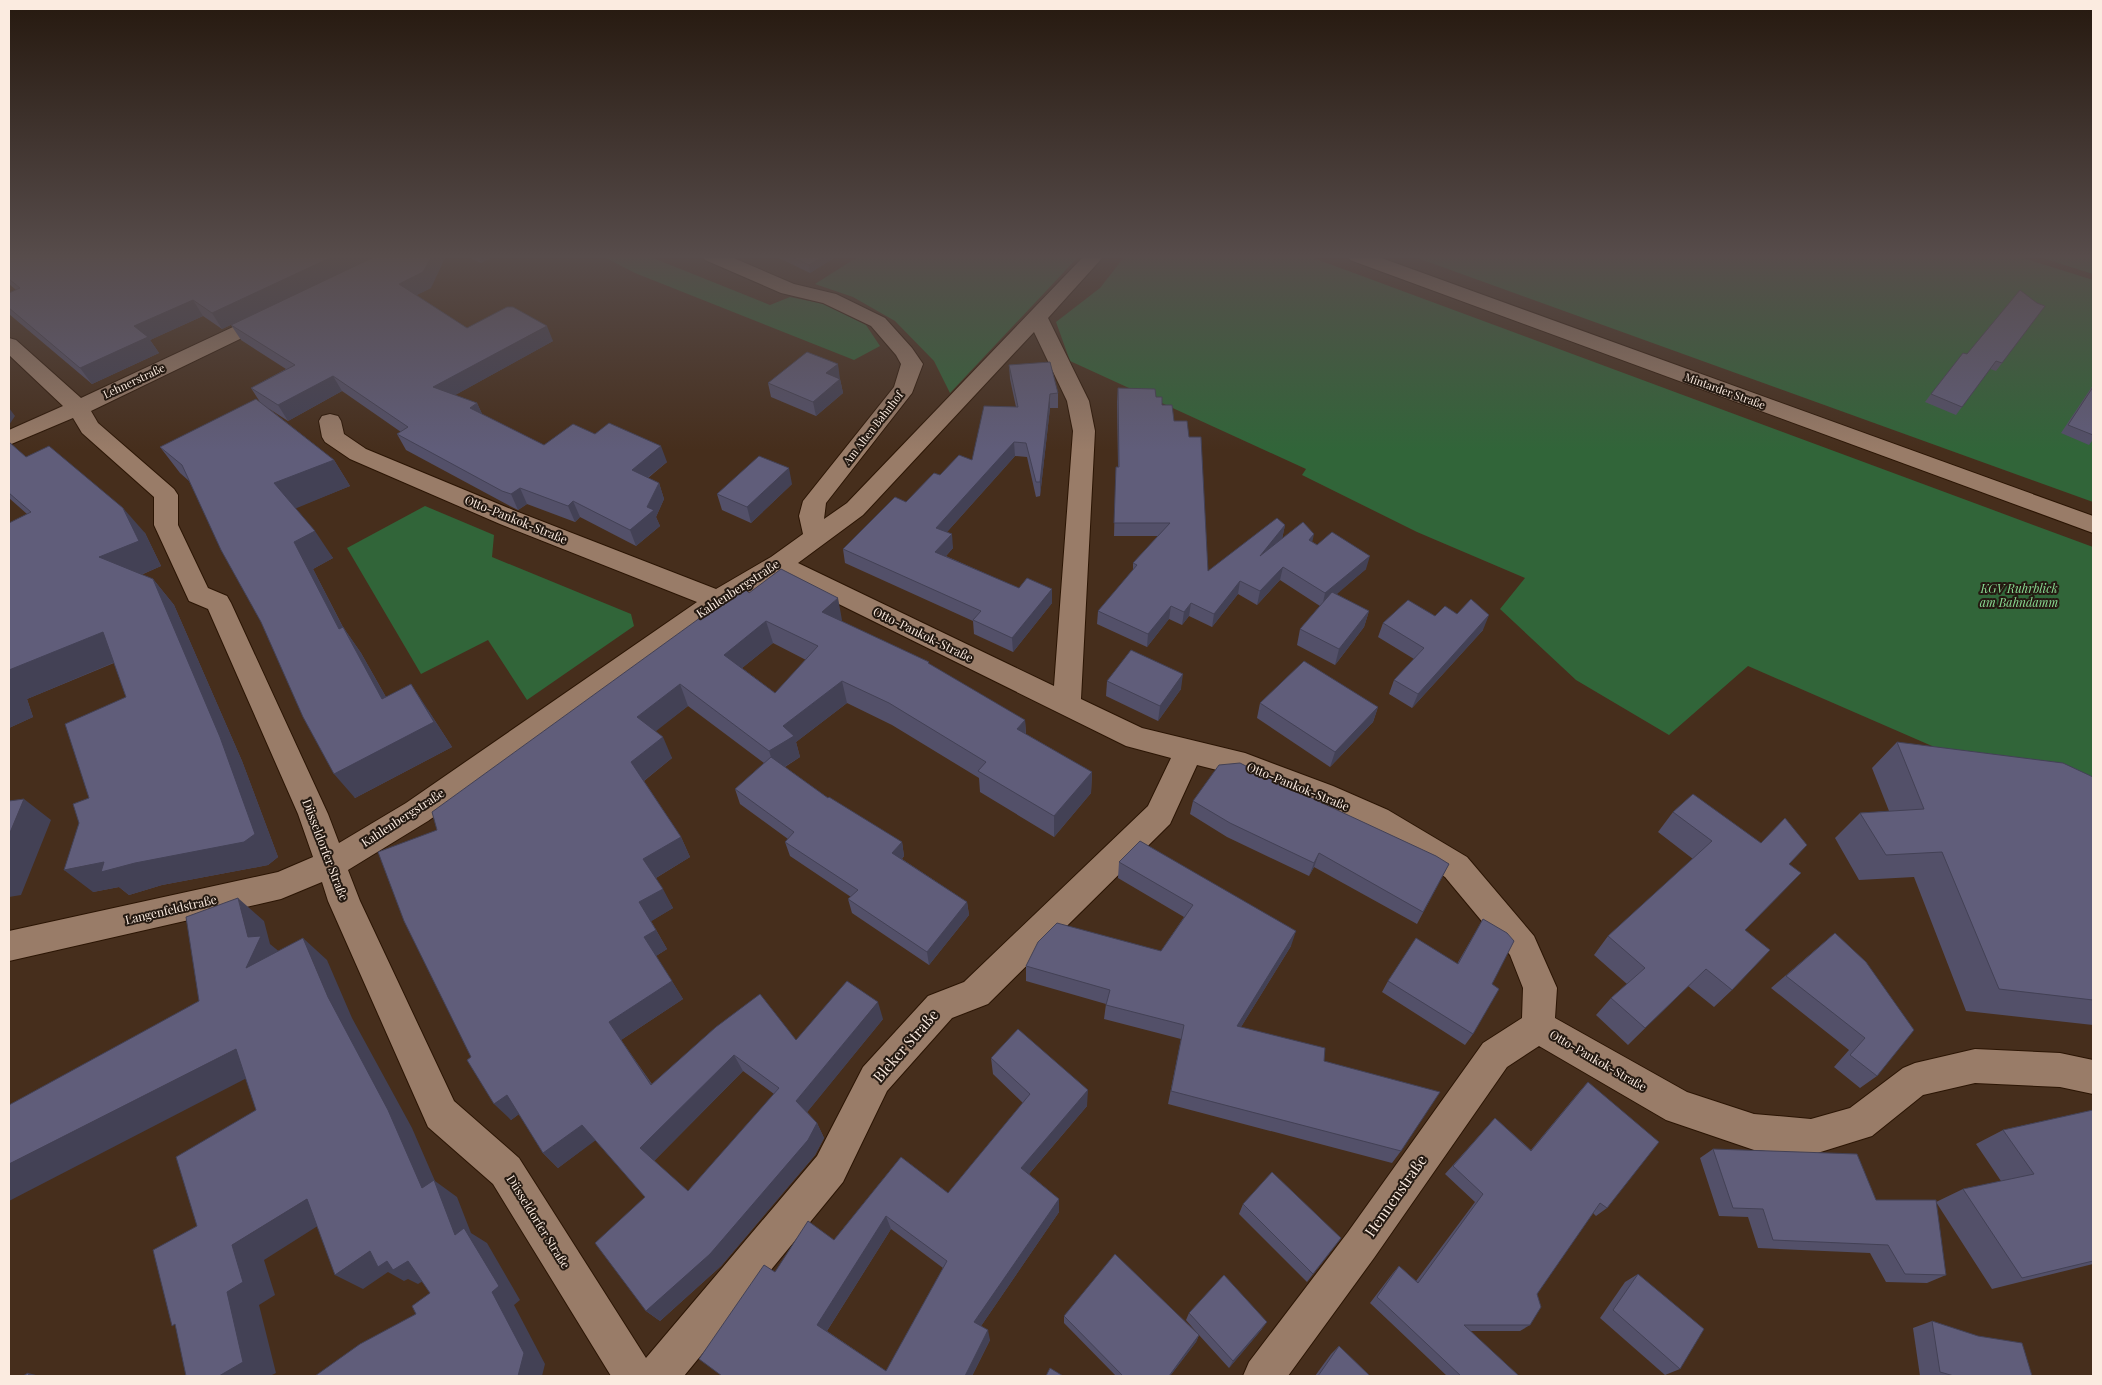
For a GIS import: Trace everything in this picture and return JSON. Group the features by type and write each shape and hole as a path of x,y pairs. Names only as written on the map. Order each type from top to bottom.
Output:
{"street":[{"name":"Lehnerstraße","path":"9,438 78,408 261,321"},
{"name":"Am Alten Bahnhof","path":"816,536 811,516 815,501 904,388 912,364 905,352 875,321"},
{"name":"Kahlenbergstraße","path":"331,864 416,812 718,600 780,563 855,509 1035,321"},
{"path":"1039,321 1078,401 1084,431 1067,706"},
{"name":"Mintarder Straße","path":"1534,321 2093,525"},
{"name":"Düsseldorfer Straße","path":"9,344 78,408 90,428 166,495 166,525 198,594 218,603 313,814 344,901 441,1114 506,1171 634,1376"},
{"name":"Otto-Pankok-Straße","path":"330,421 333,437 358,454 509,518 718,600"},
{"name":"Otto-Pankok-Straße","path":"780,563 794,572 1136,738 1245,765 1377,819 1456,867 1523,946 1540,988 1538,1027 1679,1107 1754,1132 1811,1137 1859,1123 1915,1080 1975,1066 2060,1070 2093,1077"},
{"name":"Bleker Straße","path":"658,1376 830,1169 875,1079 940,1007 976,993 1159,815 1188,752"},
{"name":"Langenfeldstraße","path":"9,946 281,886 331,864"},
{"name":"Hennenstraße","path":"1263,1376 1361,1245 1495,1055 1538,1027"}],"green space":[{"path":"755,321 857,321 866,325 880,346 854,360"},
{"path":"895,321 1018,321 950,393 934,361"},
{"name":"KGV Ruhrblick am Bahndamm","path":"1482,321 2093,547 2093,816 1748,666 1669,735 1576,680 1500,609 1525,578 1417,532 1302,475 1306,469 1070,361 1056,322"},
{"path":"1591,321 2093,321 2093,502"},
{"path":"425,506 494,535 492,557 631,614 634,626 527,700 488,640 421,674 347,548"}],"building":[{"path":"24,321 146,321 134,326 148,337 80,368"},
{"path":"240,321 456,321 467,328 481,321 537,321 547,326 433,387 477,403 470,408 544,445 573,424 595,434 609,423 661,446 632,470 659,483 647,507 654,510 630,530 573,501 568,506 520,488 511,494 502,491 397,434 408,427 333,376 278,405 251,388 295,365 231,325"},
{"path":"1995,321 2034,321 2002,363 1996,361 1962,407 1931,394 1963,353 1967,354"},
{"path":"807,352 838,364 826,373 840,379 813,402 768,383"},
{"path":"1050,362 1058,393 1050,394 1040,482 1036,482 1026,443 1014,442 936,528 952,534 935,552 1019,588 1027,578 1052,589 1012,638 973,620 981,611 843,549 895,497 906,502 934,473 940,475 959,455 972,460 984,406 1018,407 1009,365"},
{"path":"2093,387 2093,435 2068,425"},
{"path":"1118,388 1155,389 1156,397 1162,397 1162,405 1172,405 1174,421 1187,421 1189,437 1201,437 1208,571 1277,518 1285,525 1260,556 1303,522 1314,534 1309,540 1317,545 1332,532 1370,556 1325,593 1283,567 1260,591 1240,581 1214,614 1191,603 1184,612 1171,606 1148,634 1098,611 1137,565 1133,563 1170,523 1114,523 1116,467 1119,467"},
{"path":"256,399 334,460 274,483 315,531 294,542 339,629 343,627 382,699 411,684 434,722 334,774 303,717 261,622 221,550 182,465 160,447"},
{"path":"9,442 26,457 49,446 123,508 139,541 99,557 153,579 220,737 255,834 244,842 135,863 101,872 104,862 64,870 79,823 73,804 89,798 65,724 126,697 103,632 9,670 9,523 31,512 9,493"},
{"path":"759,456 789,468 747,507 717,494"},
{"path":"781,569 838,598 822,612 929,662 1025,720 1017,729 1092,772 1054,816 978,771 986,762 889,703 842,681 783,726 794,736 769,751 680,684 637,717 663,737 631,762 681,837 643,859 663,889 639,902 656,930 644,937 672,981 609,1022 651,1085 716,1027 760,994 796,1040 847,981 878,1002 796,1101 817,1123 808,1140 710,1254 646,1311 595,1243 645,1197 582,1125 543,1153 507,1095 494,1104 467,1060 471,1057 404,921 378,852 437,830 432,812 715,607 744,587 749,593","holes":["766,621 818,646 775,693 724,655","734,1055 779,1088 688,1191 640,1148"]},
{"path":"1332,592 1369,611 1339,649 1300,629"},
{"path":"1471,599 1489,615 1418,694 1394,680 1424,648 1383,623 1408,600 1435,616 1445,606 1457,614"},
{"path":"1131,650 1183,674 1160,706 1107,681"},
{"path":"1304,661 1378,707 1335,752 1260,703"},
{"path":"1897,742 2063,763 2093,777 2093,1000 1999,989 1942,852 1886,855 1860,813 1924,809"},
{"path":"771,757 828,798 902,842 892,853 967,902 927,952 848,899 858,890 785,842 794,832 735,789"},
{"path":"1240,763 1436,856 1449,864 1423,912 1319,853 1314,863 1230,823 1193,801 1219,765"},
{"path":"1693,794 1761,843 1785,818 1807,845 1789,864 1801,873 1745,930 1770,950 1732,990 1706,969 1645,1028 1611,998 1645,968 1608,936 1712,841 1673,812"},
{"path":"24,799 9,835 9,801"},
{"path":"1140,841 1296,931 1237,1026 1325,1048 1324,1061 1440,1092 1401,1151 1171,1091 1184,1025 1106,1005 1110,990 1026,966 1038,942 1057,923 1161,951 1193,905 1119,862"},
{"path":"238,898 248,937 261,936 246,968 303,938 328,997 388,1110 422,1188 434,1180 455,1235 464,1228 499,1286 492,1292 524,1353 518,1376 315,1376 360,1344 416,1314 412,1306 430,1293 408,1261 393,1270 387,1261 378,1267 370,1251 335,1275 307,1199 232,1245 243,1282 227,1292 243,1362 219,1376 186,1376 175,1324 172,1326 153,1250 197,1226 176,1157 256,1110 236,1049 9,1164 9,1105 199,1001 186,917"},
{"path":"1483,919 1507,933 1514,941 1492,984 1499,989 1473,1034 1388,981 1416,938 1458,964"},
{"path":"1835,933 1866,962 1914,1030 1877,1076 1850,1055 1865,1038 1786,976"},
{"path":"1018,1029 1088,1090 1021,1168 1059,1199 974,1322 988,1330 965,1376 722,1376 699,1359 764,1265 775,1272 808,1221 834,1240 901,1157 948,1193 1030,1094 991,1058","holes":["886,1216 947,1261 886,1371 817,1325"]},
{"path":"1588,1082 1659,1142 1607,1208 1600,1203 1537,1294 1541,1307 1530,1325 1464,1325 1519,1376 1461,1376 1377,1297 1399,1266 1418,1283 1483,1194 1453,1166 1495,1118 1531,1151"},
{"path":"2093,1110 2093,1261 2022,1278 1963,1189 2034,1174 2003,1130"},
{"path":"1713,1149 1857,1154 1876,1200 1936,1200 1946,1275 1905,1274 1888,1245 1773,1240 1763,1209 1733,1208"},
{"path":"1272,1172 1341,1238 1313,1274 1243,1204"},
{"path":"1115,1254 1199,1335 1169,1376 1123,1376 1064,1316"},
{"path":"1638,1274 1704,1329 1680,1369 1613,1310"},
{"path":"1224,1275 1267,1322 1233,1361 1189,1313"},
{"path":"1932,1321 1978,1336 2022,1343 2032,1376 1954,1376 1940,1372"},
{"path":"1339,1346 1370,1376 1318,1376"},
{"path":"1050,1368 1063,1376 1046,1376"}]}
